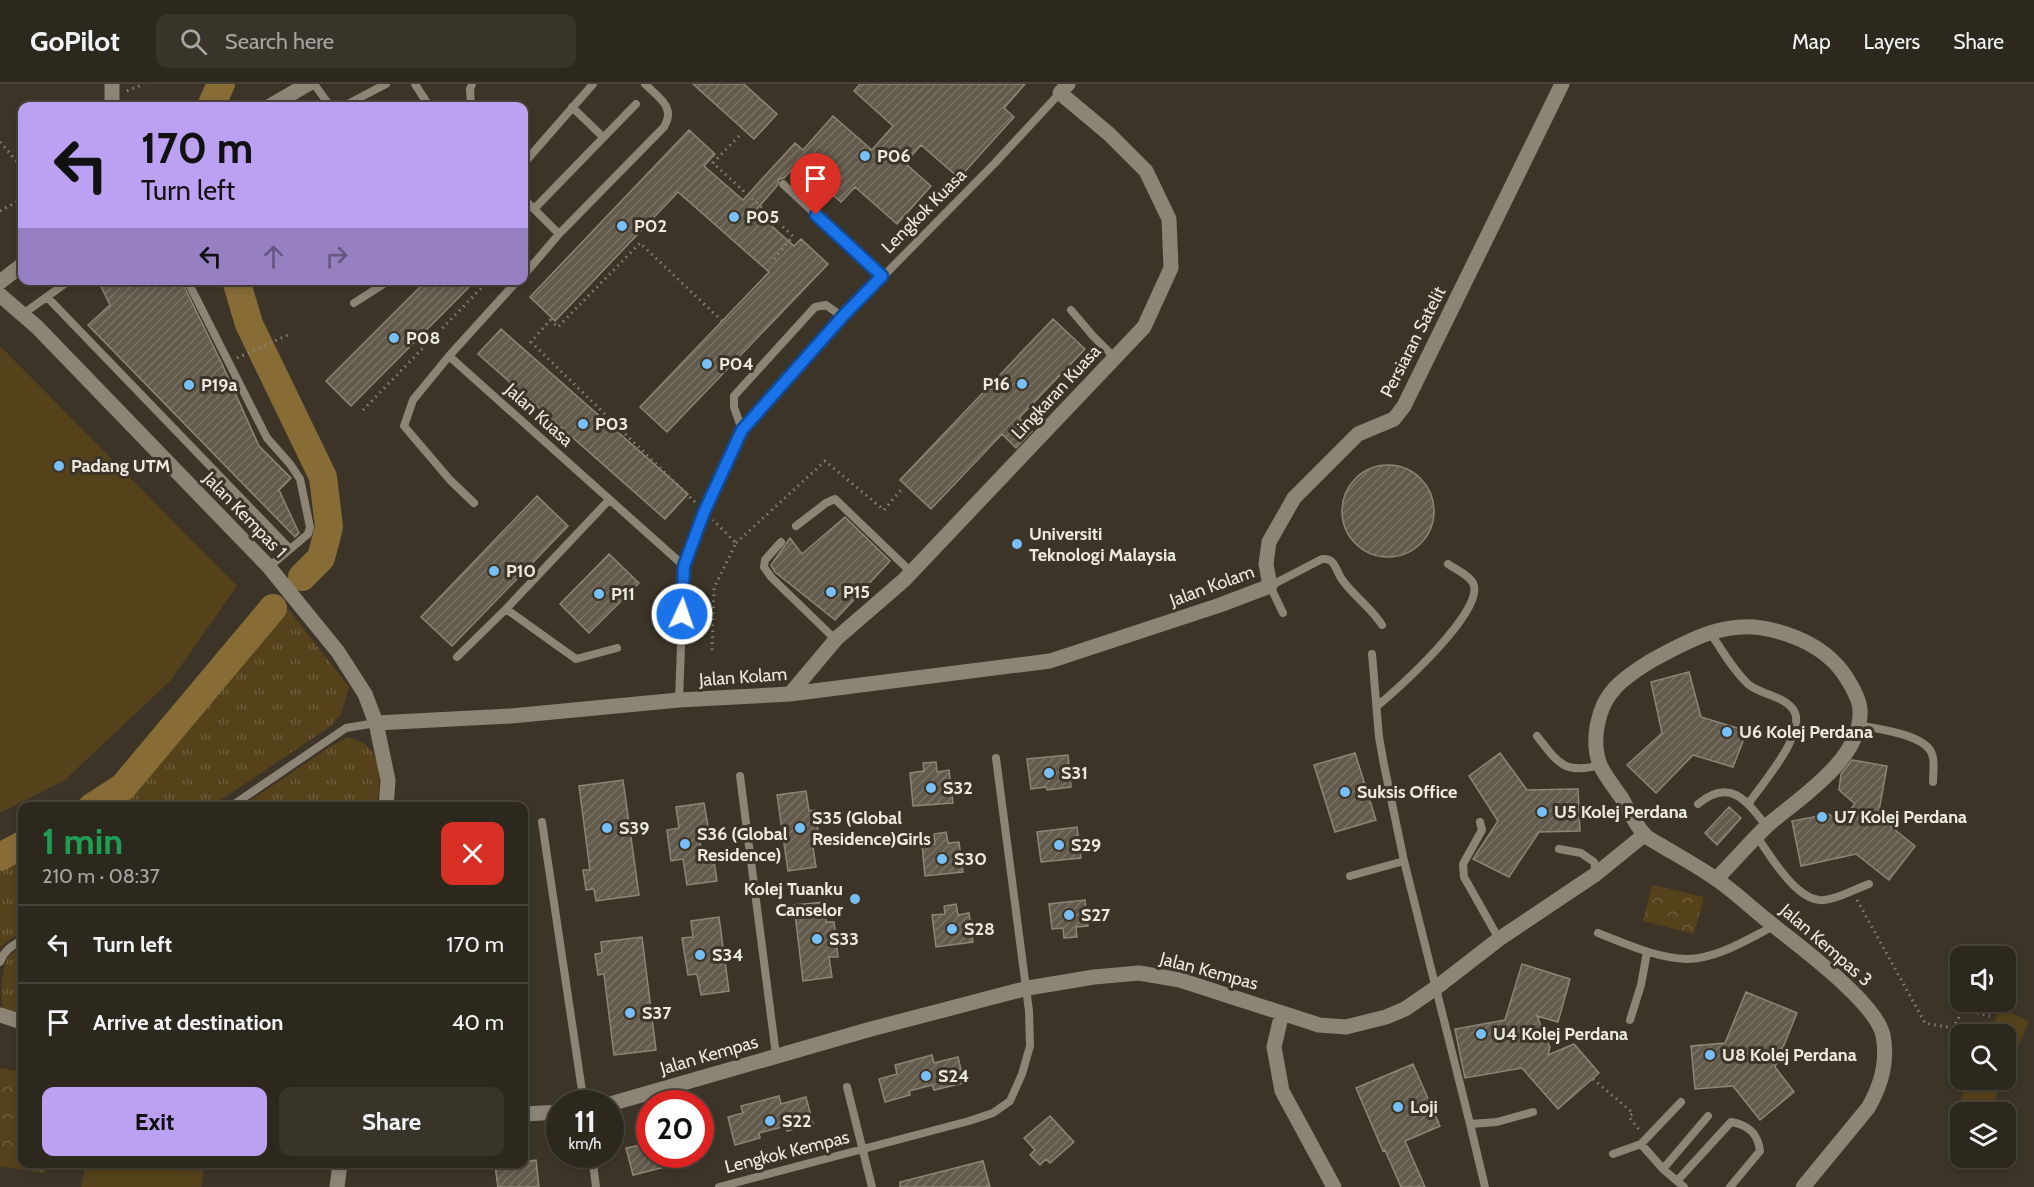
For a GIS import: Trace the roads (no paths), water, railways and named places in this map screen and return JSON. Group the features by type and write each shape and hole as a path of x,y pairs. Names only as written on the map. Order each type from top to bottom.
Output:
{"street":[{"path":"112,84 112,102"},
{"path":"277,102 308,84"},
{"name":"Persiaran Satelit","path":"1270,586 1266,564 1269,542 1294,498 1358,434 1394,419 1404,406 1562,84"},
{"name":"Lingkaran Kuasa","path":"790,694 836,640 911,572 1144,327 1172,268 1169,219 1146,171 1064,89"},
{"path":"0,282 18,268"},
{"name":"Jalan Kempas 1","path":"0,295 23,314 269,567 338,652 365,694 376,723 388,780 386,802"},
{"name":"Jalan Kolam","path":"376,723 511,716 679,700 790,694 1050,662 1270,586"},
{"path":"1644,835 1600,765 1596,742 1598,723 1605,703 1615,687 1645,665 1690,640 1710,632 1735,627 1753,626 1796,637 1817,647 1837,664 1850,682 1860,706 1858,725 1845,756 1825,777 1762,832 1716,879"},
{"name":"Jalan Kempas","path":"624,1100 776,1055 1028,988 1094,977 1139,973 1180,980 1319,1025 1346,1027 1386,1017 1405,1009 1437,987 1499,939 1596,874 1644,835"},
{"name":"Jalan Kempas 3","path":"1644,835 1716,879 1774,926 1862,1001 1882,1034 1885,1058 1876,1095 1868,1108 1803,1187"},
{"path":"1282,1013 1274,1047 1282,1091 1334,1187"},
{"path":"0,1015 18,1021"},
{"path":"528,1114 546,1113"},
{"path":"337,1187 339,1168"}],"lane":[{"path":"314,84 327,102"},
{"path":"352,102 386,84"},
{"path":"415,84 426,102"},
{"path":"471,102 472,84"},
{"path":"528,158 593,84"},
{"path":"528,270 559,234 668,121 667,106 645,84"},
{"name":"Lengkok Kuasa","path":"679,700 684,566 704,512 742,430 843,316 994,164 1064,89"},
{"path":"534,209 636,104"},
{"path":"572,107 603,137"},
{"path":"783,184 882,276"},
{"path":"528,203 559,234"},
{"path":"23,314 63,285"},
{"path":"190,285 267,438 300,479 310,527 308,534 269,567"},
{"path":"354,303 382,285"},
{"path":"474,503 450,480 405,426 413,400 449,356 513,285"},
{"path":"46,297 290,549"},
{"path":"742,430 734,407 734,396 815,307 826,305 843,316"},
{"path":"1071,310 1116,358"},
{"name":"Jalan Kuasa","path":"449,356 684,566"},
{"path":"796,526 826,503 835,499 911,572"},
{"path":"457,657 506,609 609,500"},
{"path":"781,542 765,560 764,567 771,577 836,640"},
{"path":"1270,586 1322,559 1328,559 1333,563 1341,578 1362,603 1377,616 1382,625"},
{"path":"1377,706 1393,694 1456,628 1469,607 1475,590 1473,582 1448,564"},
{"name":"Persiaran Satelit","path":"1270,586 1283,613"},
{"path":"506,609 576,659 617,648"},
{"path":"1710,632 1749,686 1773,695 1793,709 1797,720 1792,742 1749,803"},
{"path":"1372,654 1379,736 1404,861 1485,1187"},
{"name":"Jalan Kolam","path":"237,802 346,728 376,723"},
{"path":"1858,725 1914,738 1925,744 1933,754 1933,782"},
{"path":"1537,736 1555,758 1570,769 1585,770 1600,765"},
{"name":"Lengkok Kempas","path":"719,1187 969,1121 993,1113 1010,1101 1022,1074 1030,1046 1028,988 996,758"},
{"path":"740,776 776,1055"},
{"path":"1698,804 1710,794 1721,792 1730,793 1749,803 1785,875 1802,893 1812,899 1825,900 1869,884"},
{"path":"542,822 582,1090"},
{"path":"1480,822 1482,830 1462,864 1464,877 1499,939"},
{"path":"1559,849 1581,853 1594,862 1596,874"},
{"path":"1350,876 1404,861"},
{"path":"1598,933 1647,952 1687,959 1709,956 1774,926"},
{"path":"0,962 8,949 18,943"},
{"path":"1630,1020 1641,985 1647,952"},
{"name":"Lengkok Kempas","path":"847,1087 872,1187"},
{"path":"1613,1154 1644,1142 1681,1102"},
{"path":"1470,1124 1497,1122 1533,1112"},
{"path":"1663,1169 1708,1116"},
{"path":"1644,1142 1663,1169 1680,1184 1731,1122 1750,1129 1759,1142 1760,1151 1730,1187"},
{"path":"594,1168 596,1187"}],"waterway":[{"path":"213,102 221,84"},
{"path":"237,285 249,324 323,477 329,527 321,558 302,577"},
{"path":"100,802 123,787 273,608"},
{"path":"0,857 18,847"}],"place":[{"name":"P06","path":"865,156"},
{"name":"P05","path":"734,217"},
{"name":"P02","path":"622,226"},
{"name":"P08","path":"394,338"},
{"name":"P04","path":"707,364"},
{"name":"P16","path":"1022,384"},
{"name":"P19a","path":"189,385"},
{"name":"P03","path":"583,424"},
{"name":"Padang UTM","path":"59,466"},
{"name":"Universiti Teknologi Malaysia","path":"1017,544"},
{"name":"P10","path":"494,571"},
{"name":"P15","path":"831,592"},
{"name":"P11","path":"599,594"},
{"name":"U6 Kolej Perdana","path":"1727,732"},
{"name":"S31","path":"1049,773"},
{"name":"S32","path":"931,788"},
{"name":"Suksis Office","path":"1345,792"},
{"name":"U5 Kolej Perdana","path":"1542,812"},
{"name":"U7 Kolej Perdana","path":"1822,817"},
{"name":"S39","path":"607,828"},
{"name":"S35 (Global Residence)Girls","path":"800,828"},
{"name":"S36 (Global Residence)","path":"685,844"},
{"name":"S29","path":"1059,845"},
{"name":"S30","path":"942,859"},
{"name":"Kolej Tuanku Canselor","path":"855,899"},
{"name":"S27","path":"1069,915"},
{"name":"S28","path":"952,929"},
{"name":"S33","path":"817,939"},
{"name":"S34","path":"700,955"},
{"name":"S37","path":"630,1013"},
{"name":"U4 Kolej Perdana","path":"1481,1034"},
{"name":"U8 Kolej Perdana","path":"1710,1055"},
{"name":"S24","path":"926,1076"},
{"name":"Loji","path":"1398,1107"},
{"name":"S22","path":"770,1121"}]}
